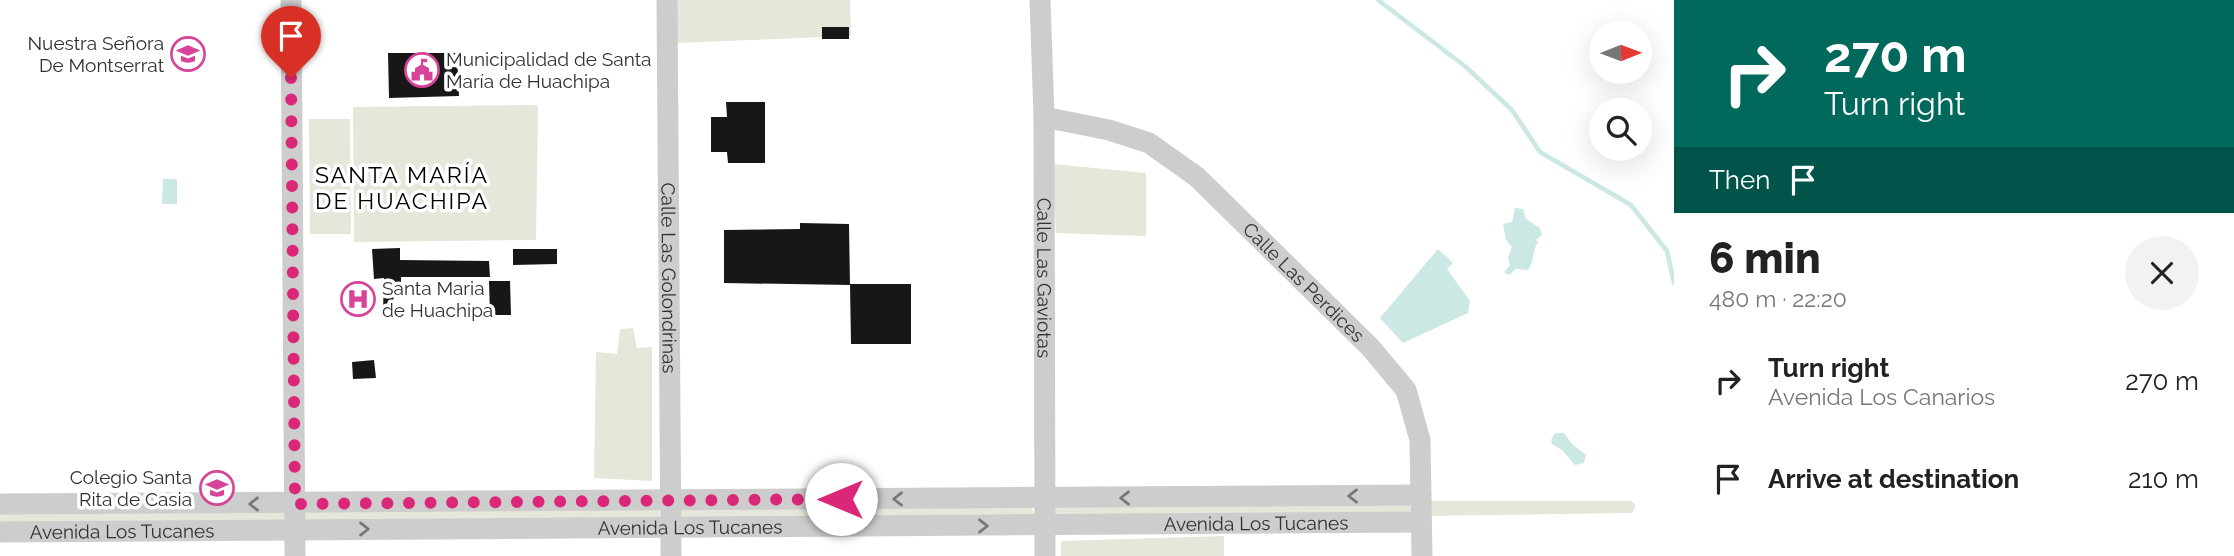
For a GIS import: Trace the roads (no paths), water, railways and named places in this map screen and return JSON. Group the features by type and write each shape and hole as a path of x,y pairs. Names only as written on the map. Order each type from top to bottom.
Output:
{"street":[{"path":"291,0 295,556"},
{"name":"Calle Las Golondrinas","path":"667,0 671,556"},
{"name":"Calle Las Gaviotas","path":"1040,0 1044,117 1045,556"},
{"name":"Calle Las Perdices","path":"1044,117 1109,130 1149,143 1159,150 1197,177 1370,347 1406,390 1420,440 1422,556"},
{"name":"Avenida Los Tucanes","path":"0,504 1421,495"},
{"name":"Avenida Los Tucanes","path":"0,532 1421,522"}],"water":[{"path":"163,179 177,179 177,204 162,204"},
{"path":"1515,208 1523,209 1526,219 1540,228 1542,235 1536,240 1538,242 1528,270 1516,269 1509,275 1504,272 1510,265 1508,258 1512,247 1506,240 1503,224 1512,222"},
{"path":"1438,249 1453,263 1447,269 1470,301 1468,313 1403,343 1380,318"},
{"path":"1555,433 1564,433 1572,444 1586,455 1584,463 1575,465 1563,451 1552,444"}],"waterway":[{"path":"1378,0 1466,67 1512,110 1540,152 1631,205 1667,251 1674,283"}],"place":[{"name":"Nuestra Señora De Montserrat","path":"188,54"},
{"name":"Municipalidad de Santa María de Huachipa","path":"422,70"},
{"name":"Santa Maria de Huachipa","path":"358,299"},
{"name":"Colegio Santa Rita de Casia","path":"217,488"}],"district":[{"name":"SANTA MARÍA DE HUACHIPA","path":"402,188"}]}
